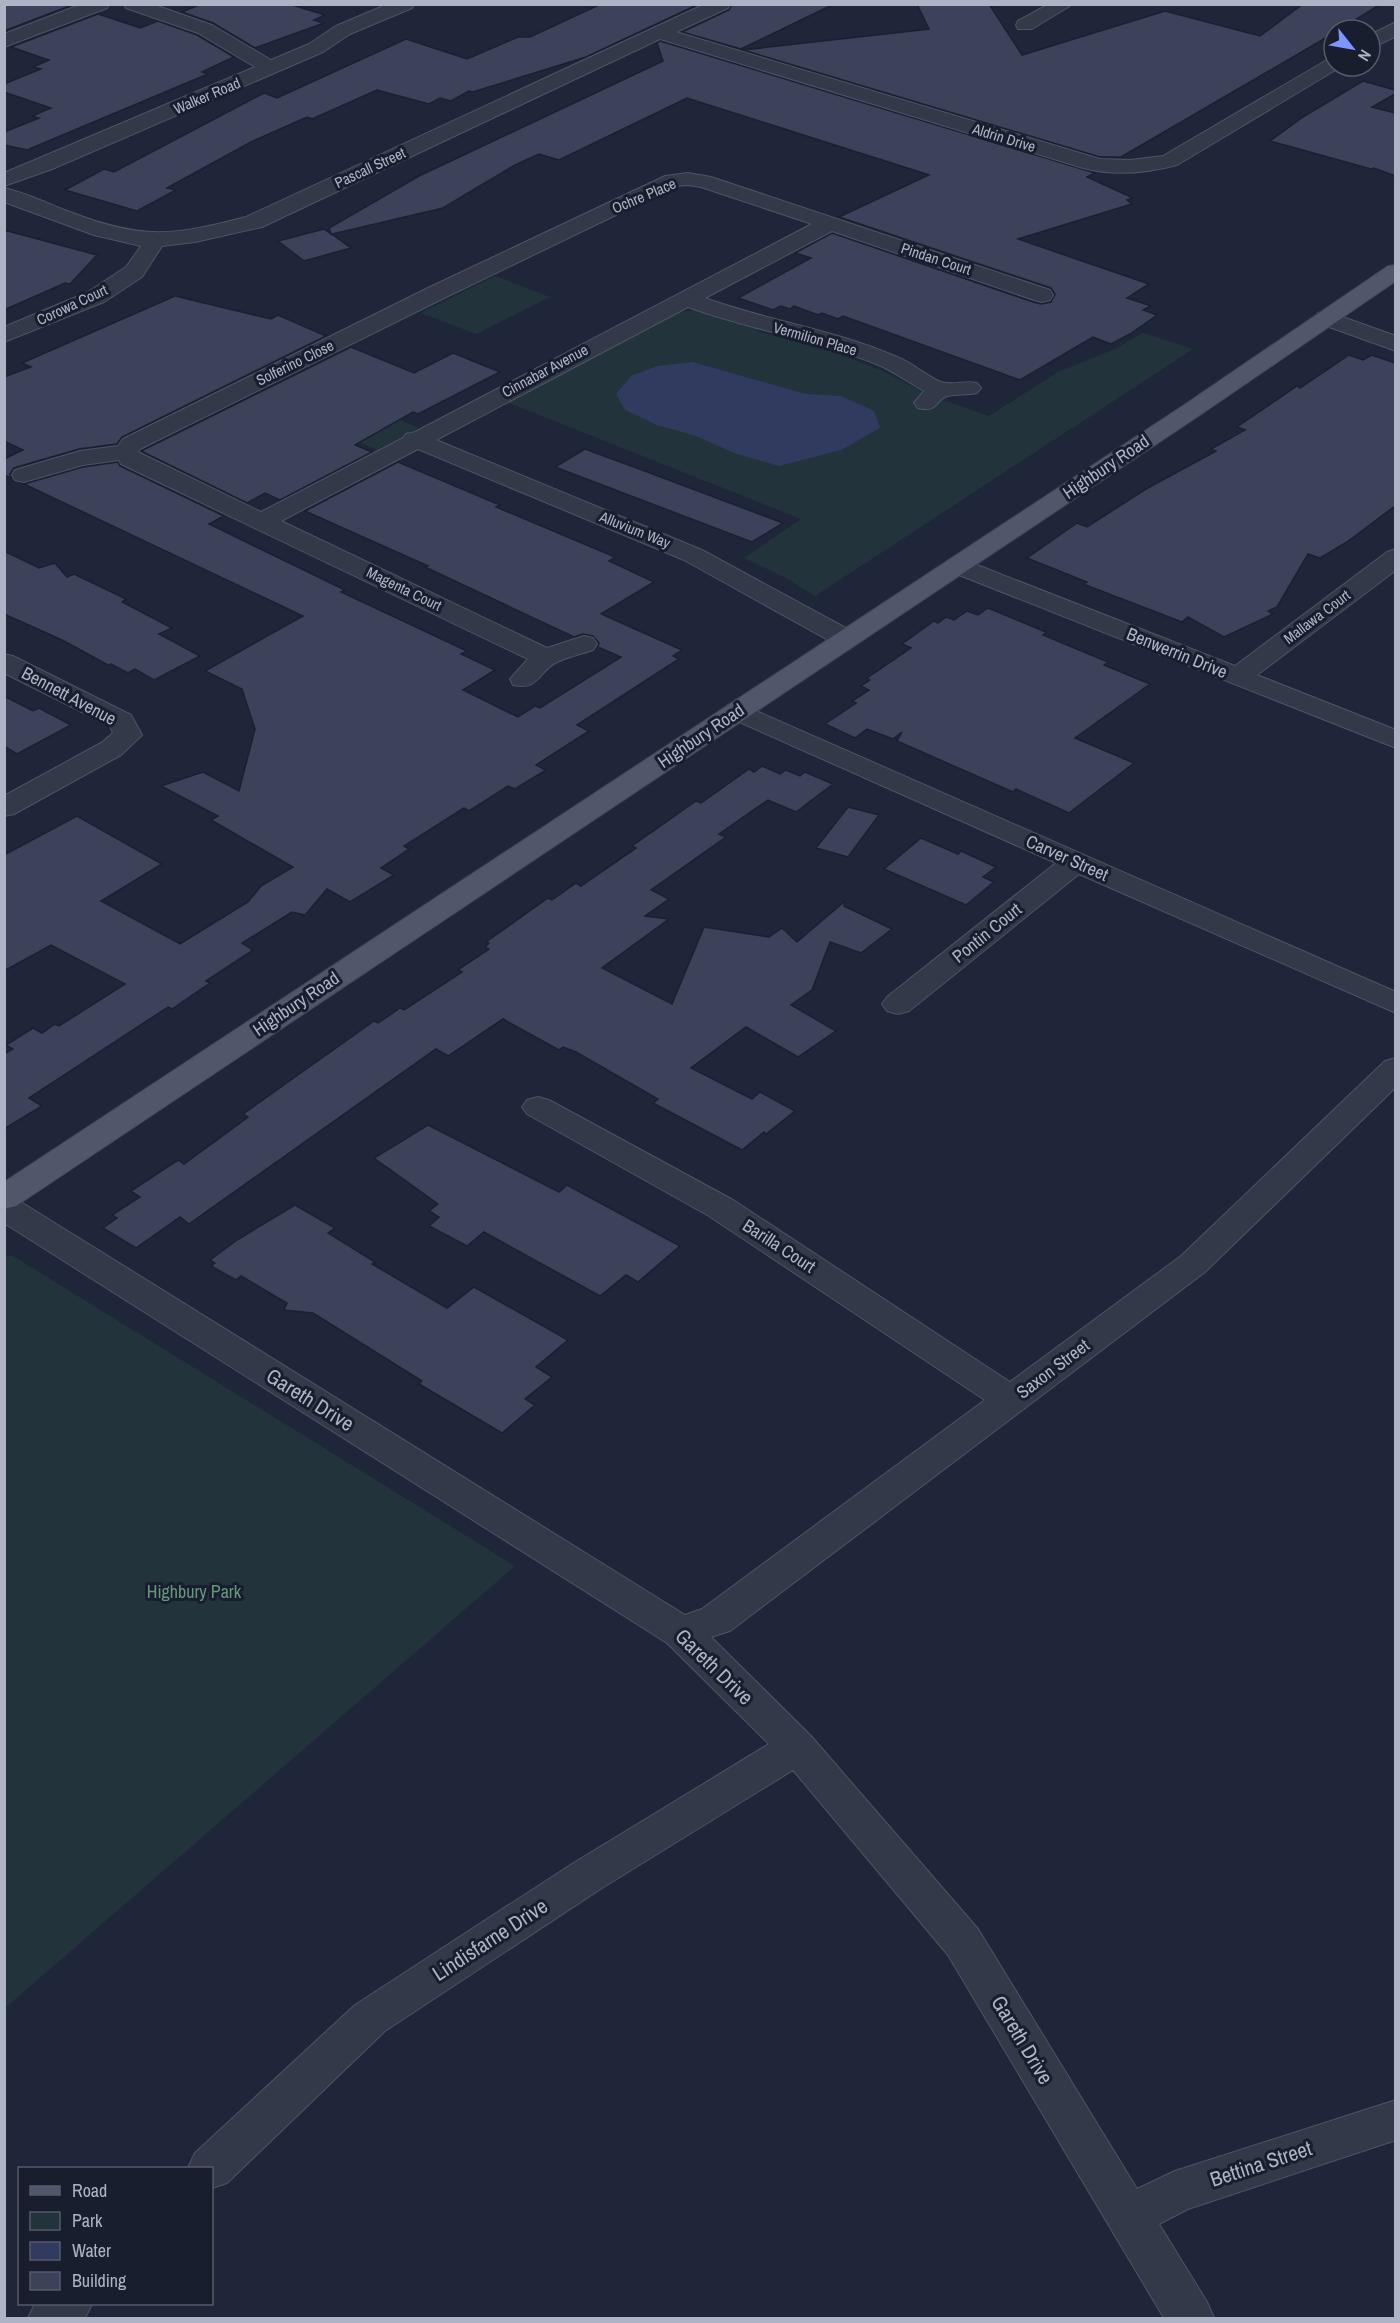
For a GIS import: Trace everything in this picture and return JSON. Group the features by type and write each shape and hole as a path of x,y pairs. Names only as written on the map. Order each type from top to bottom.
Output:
{"main road":[{"name":"Highbury Road","path":"4,1198 958,566 1395,271"}],"street":[{"path":"4,41 100,4"},
{"path":"133,4 205,29 270,68"},
{"name":"Walker Road","path":"4,180 45,165 316,48 343,30 405,4"},
{"name":"Pascall Street","path":"4,194 103,231 156,240 201,236 254,222 721,4"},
{"path":"1025,25 1064,4"},
{"path":"1382,36 1395,28"},
{"name":"Aldrin Drive","path":"659,33 1090,164 1118,167 1147,167 1170,161 1322,71"},
{"name":"Ochre Place","path":"467,278 672,180 704,181 829,224"},
{"name":"Pindan Court","path":"829,224 1045,297"},
{"name":"Cinnabar Avenue","path":"262,521 414,439 829,224"},
{"name":"Corowa Court","path":"4,335 96,297 134,272 156,240"},
{"name":"Solferino Close","path":"24,476 80,458 126,452 131,444 467,278"},
{"name":"Vermilion Place","path":"687,299 736,317 836,343 890,362 933,397 969,388"},
{"path":"1326,318 1395,344"},
{"name":"Alluvium Way","path":"414,439 693,555 846,639"},
{"path":"126,452 130,459 262,521"},
{"name":"Magenta Court","path":"262,521 545,657"},
{"name":"Mallawa Court","path":"1238,677 1395,557"},
{"name":"Benwerrin Drive","path":"958,566 1395,740"},
{"path":"523,679 545,657 584,644"},
{"name":"Bennett Avenue","path":"4,662 121,721 128,735 111,749 4,808"},
{"name":"Carver Street","path":"738,711 1395,1004"},
{"name":"Pontin Court","path":"898,1004 1076,862"},
{"name":"Saxon Street","path":"681,1632 716,1620 1193,1264 1395,1068"},
{"name":"Barilla Court","path":"538,1107 721,1208 1011,1400"},
{"name":"Gareth Drive","path":"4,1207 681,1632 797,1747 963,1942 1190,2319"},
{"name":"Lindisfarne Drive","path":"213,2167 370,2018 587,1876 797,1747"},
{"name":"Bettina Street","path":"1129,2217 1175,2192 1395,2120"},
{"path":"52,2319 67,2305"}],"green space":[{"path":"495,276 550,297 476,334 421,313"},
{"path":"698,310 754,326 760,332 825,349 881,370 926,394 989,416 1058,372 1115,349 1143,333 1193,349 815,596 784,577 744,558 801,519 507,402 677,312"},
{"path":"355,401 419,428 377,450 313,422"},
{"name":"Highbury Park","path":"5,1256 13,1256 515,1566 5,2008"}],"water":[{"path":"692,362 806,394 841,396 874,411 880,428 841,450 779,466 734,453 696,436 657,425 625,410 616,394 631,376 657,366"}],"building":[{"path":"4,4 70,4 72,5 4,31"},
{"path":"201,4 289,4 325,15 314,20 324,23 255,48 213,23 182,12"},
{"path":"601,4 699,4 586,57 473,92 469,91 451,101 440,98 429,104 377,90 312,119 307,117 251,142 167,188 176,190 137,211 65,190 104,169 114,172 264,93 277,98 406,39 467,59 518,37 530,37"},
{"path":"732,4 834,4 741,49 682,32 729,10"},
{"path":"917,4 989,4 1022,55 1165,11 1260,36 1303,4 1381,4 1358,18 1322,18 1322,40 1121,157 1100,157 743,50 929,29"},
{"path":"98,14 140,28 158,21 197,35 234,57 202,72 208,74 27,150 4,145 4,132 39,118 32,116 51,108 4,92 4,84 41,69 33,67 49,60 11,47"},
{"path":"660,41 1095,173 1087,177 1133,198 1127,200 1132,204 1018,239 1149,284 1127,298 1151,306 1143,310 1157,315 1111,344 1093,337 1020,380 843,316 838,319 822,313 818,315 794,306 790,309 781,306 773,310 738,298 811,258 795,253 832,233 1033,302 1041,304 1051,302 1055,294 1051,288 839,217 929,175 687,98 559,160 539,154 515,165 443,208 332,234 351,248 304,261 278,241 324,229 331,234 329,228 419,176 663,61 657,43"},
{"path":"1363,81 1395,90 1395,94 1372,107 1395,113 1395,176 1374,168 1270,141 1303,117"},
{"path":"4,230 97,255 70,284 65,283 4,310"},
{"path":"175,296 271,319 278,315 326,336 122,437 117,444 79,449 14,468 10,474 11,478 4,475 4,459 23,450 4,441 4,377 31,367 22,363"},
{"path":"351,347 414,373 453,353 500,372 418,414 413,412 355,445 372,452 280,500 265,493 247,503 141,451"},
{"path":"1349,355 1363,360 1372,355 1395,363 1395,506 1347,542 1320,558 1308,554 1277,607 1268,611 1273,614 1224,637 1188,617 1182,622 1083,584 1087,582 1027,558 1077,523 1087,527 1146,489 1216,451 1211,449 1245,430 1237,427 1297,386 1300,388"},
{"path":"585,449 783,523 752,542 555,467"},
{"path":"118,462 120,466 224,516 209,524 345,590 341,592 467,651 461,654 495,670 463,690 518,717 535,706 540,708 621,657 598,647 599,643 593,636 583,634 574,637 425,567 428,566 305,511 398,462 500,505 496,507 615,557 609,561 654,582 601,614 682,650 673,656 679,659 577,725 589,731 536,765 546,770 515,789 508,786 469,811 464,808 404,846 409,849 381,868 394,875 350,902 327,889 305,915 292,912 242,943 253,950 206,981 210,983 172,1009 168,1007 29,1098 42,1106 4,1129 4,1054 13,1049 6,1045 33,1028 42,1033 55,1024 59,1026 125,984 51,945 4,971 4,855 77,816 162,864 101,901 180,944 248,902 261,886 293,867 211,820 218,816 161,786 203,772 239,791 255,729 242,689 205,671 303,616 24,484 83,467"},
{"path":"4,551 39,568 55,563 67,577 74,574 126,599 122,602 172,628 159,634 200,656 154,680 135,669 128,673 111,664 108,665 62,640 4,614"},
{"path":"988,608 1046,632 1043,635 1108,662 1104,665 1150,684 1075,738 1134,763 1069,813 1016,789 1013,792 897,741 902,732 893,739 867,729 855,738 825,724 856,703 852,701 869,690 861,686 870,680 867,678 911,648 902,644 934,621 938,623 946,617 954,620 967,611 978,615"},
{"path":"4,696 33,711 39,708 71,725 17,754 4,746"},
{"path":"762,766 780,774 786,770 800,776 805,772 833,784 796,812 768,800 719,834 726,837 651,890 669,899 645,916 669,919 602,968 672,1004 704,927 769,937 782,928 797,942 845,901 844,906 892,929 861,953 830,942 812,990 791,1005 836,1031 798,1057 746,1027 691,1068 752,1099 760,1092 795,1111 766,1134 764,1132 742,1150 653,1103 658,1099 576,1052 563,1047 559,1050 503,1019 448,1056 436,1049 189,1224 180,1217 136,1248 103,1228 117,1218 112,1215 140,1197 131,1191 178,1160 184,1164 248,1117 243,1114 374,1021 378,1023 400,1008 404,1010 462,972 458,970 489,949 485,947 489,943 486,942 548,898 552,900 576,883 581,886 636,848 632,846 696,801 701,803 749,769 754,772"},
{"path":"848,807 879,815 848,857 816,848"},
{"path":"921,838 958,854 961,851 996,867 983,877 994,882 966,905 884,869"},
{"path":"428,1125 559,1192 567,1185 680,1246 638,1282 626,1275 600,1296 484,1232 467,1246 429,1226 439,1217 429,1211 438,1204 374,1158"},
{"path":"295,1205 335,1228 328,1233 375,1262 372,1264 447,1308 474,1287 568,1340 536,1367 552,1377 525,1399 535,1405 502,1433 419,1384 422,1381 313,1313 284,1310 287,1303 241,1276 236,1280 211,1266 215,1263 210,1260 237,1240"}]}
